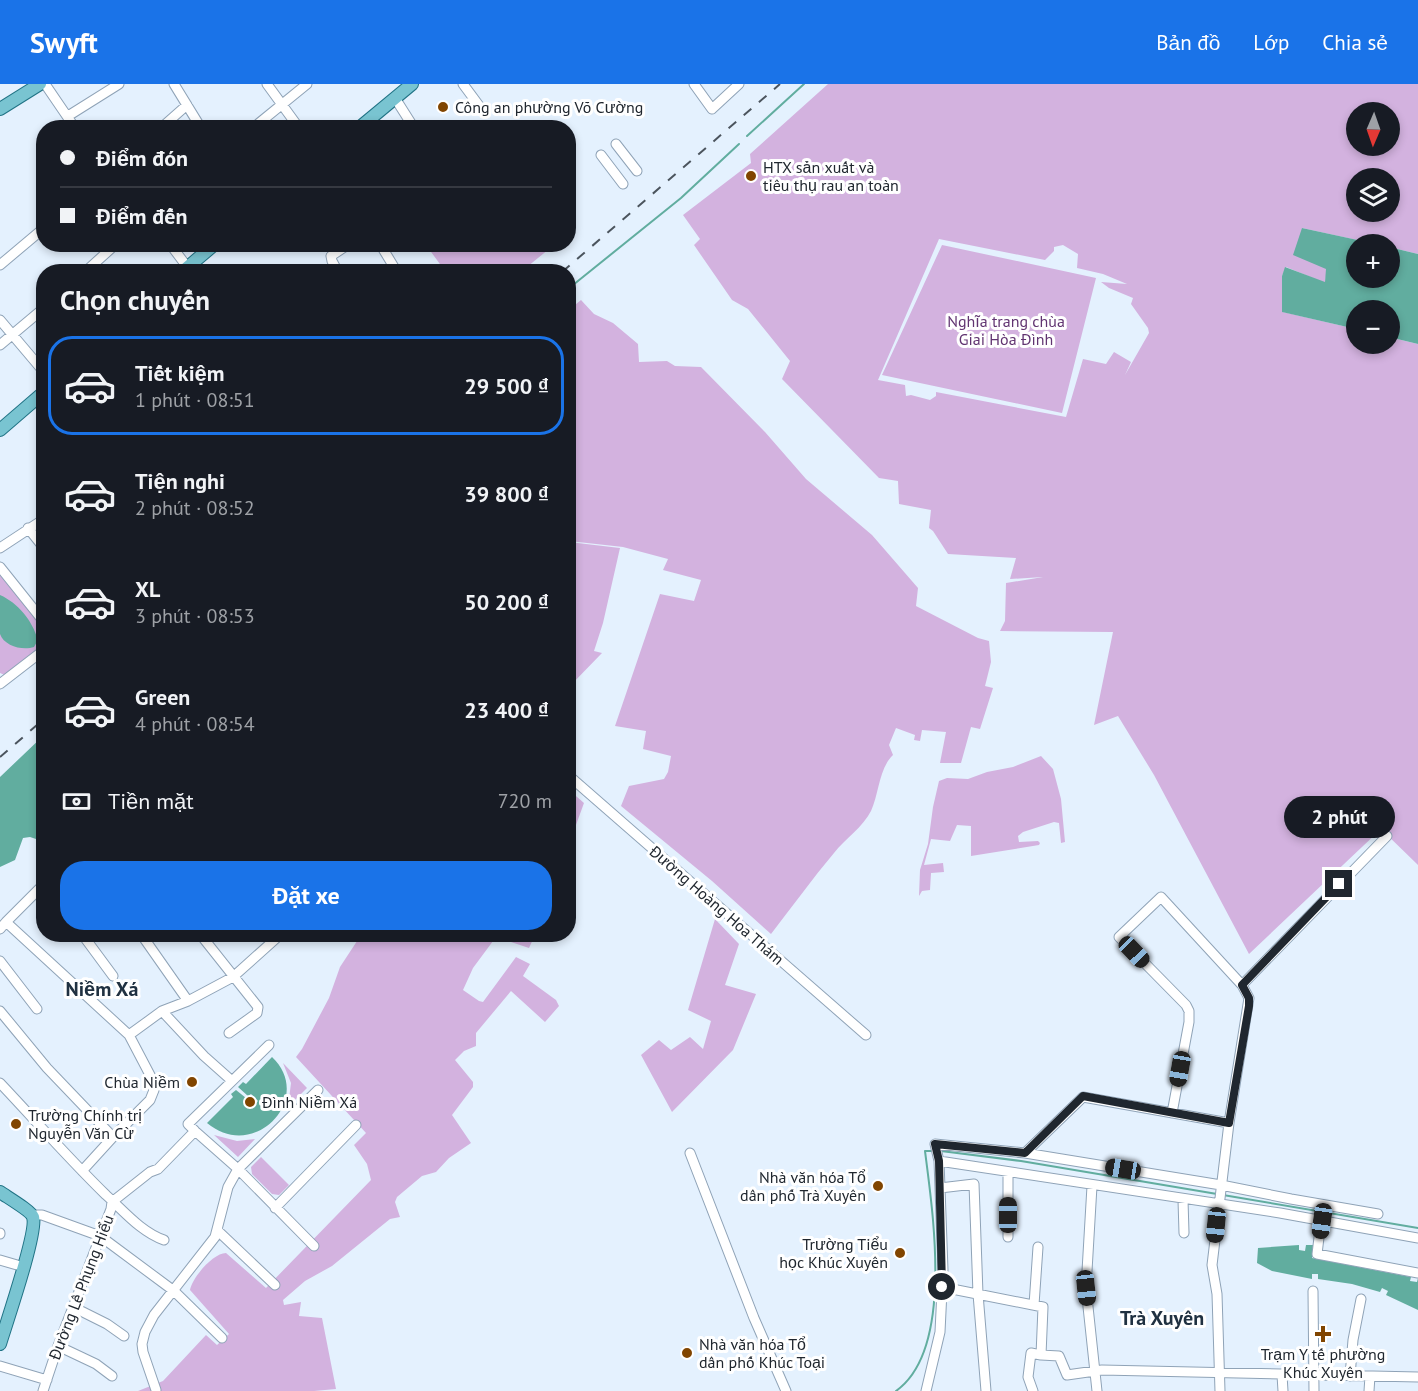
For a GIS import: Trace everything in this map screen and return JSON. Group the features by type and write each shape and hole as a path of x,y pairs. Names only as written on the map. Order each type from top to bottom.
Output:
{"main road":[{"path":"0,109 40,84"},
{"path":"369,120 412,84"},
{"path":"193,264 206,252"},
{"path":"0,430 36,399"},
{"path":"0,1192 32,1215 34,1228 0,1344"}],"street":[{"path":"45,84 70,120"},
{"path":"68,116 119,84"},
{"path":"174,84 196,120"},
{"path":"267,84 293,120"},
{"path":"262,120 307,84"},
{"path":"463,84 483,111"},
{"path":"694,84 712,109 739,84"},
{"path":"395,98 409,120"},
{"path":"170,120 187,105"},
{"path":"616,144 637,171"},
{"path":"601,155 623,184"},
{"path":"0,265 36,235"},
{"path":"94,264 108,252"},
{"path":"334,264 331,256 337,252"},
{"path":"0,345 36,315"},
{"path":"0,320 36,363"},
{"path":"0,548 36,524"},
{"path":"28,528 36,538"},
{"path":"0,567 36,612"},
{"path":"1,681 36,656"},
{"name":"Đường Hoàng Hoa Thám","path":"576,782 866,1035"},
{"path":"1242,985 1387,836"},
{"path":"36,892 3,925 129,1035 150,1075 153,1095 146,1106 82,1171"},
{"path":"1172,1113 1189,1025 1188,1011 1178,997 1119,937 1161,897 1242,985 1249,998 1229,1123 1212,1265 1216,1294 1220,1391"},
{"path":"88,942 113,976"},
{"path":"147,942 188,1001"},
{"path":"206,942 259,1010 230,1034"},
{"path":"129,1035 162,1011 188,1001 233,977 272,942"},
{"path":"0,961 37,1009"},
{"path":"0,1011 47,1068 113,1137"},
{"path":"162,1011 204,1056 231,1080"},
{"path":"269,1045 188,1124 238,1169 314,1246"},
{"name":"Đường Lê Phụng Hiểu","path":"0,1083 112,1202 58,1346 44,1391"},
{"path":"156,1390 144,1359 142,1344 150,1321 211,1243 217,1230 228,1187 238,1169 318,1090"},
{"path":"1025,1153 1083,1096 1229,1123"},
{"path":"275,1208 356,1125"},
{"path":"164,1240 143,1229 112,1202 158,1168 195,1131"},
{"path":"926,1391 940,1332 942,1287 939,1161 935,1144 1025,1153 1221,1185 1378,1214"},
{"path":"690,1153 754,1318 786,1391"},
{"path":"939,1161 1418,1238"},
{"path":"1008,1172 1008,1237"},
{"path":"940,1188 974,1184 978,1294 986,1391"},
{"path":"1092,1186 1086,1288 1097,1391"},
{"path":"1183,1200 1184,1233"},
{"path":"32,1215 42,1215 100,1236 174,1291 222,1338"},
{"path":"1322,1221 1317,1254 1418,1273"},
{"path":"217,1230 275,1285"},
{"path":"1034,1305 1038,1247"},
{"path":"0,1260 24,1267"},
{"path":"942,1287 1043,1307 1041,1355"},
{"path":"1313,1291 1314,1391"},
{"path":"1350,1376 1353,1340 1362,1299"},
{"path":"73,1307 107,1324 124,1336"},
{"path":"58,1346 96,1364 112,1376"},
{"path":"1033,1391 1028,1377 1031,1353 1059,1356 1066,1375 1095,1371 1418,1377"},
{"path":"0,1366 46,1380"},
{"path":"1282,1375 1283,1391"},
{"path":"1369,1391 1370,1376"}],"green space":[{"path":"828,84 1418,84 1418,254 1400,250 1400,234 1346,234 1346,238 1302,228 1327,269 1325,283 1286,267 1282,276 1283,312 1346,327 1346,354 1400,354 1400,340 1418,344 1418,865 1381,829 1249,954 1154,775 1118,716 1094,725 1113,632 1000,631 1005,621 1006,583 1043,577 1010,579 1016,558 948,554 929,528 931,510 899,504 898,481 879,478 782,379 790,361 748,309 732,300 694,245 700,239 683,215 751,163 750,154","holes":["939,239 1045,260 1054,251 1054,247 1063,245 1078,254 1077,268 1103,274 1127,284 1101,282 1133,298 1131,304 1148,328 1149,333 1125,375 1131,362 1114,352 1106,364 1083,359 1066,417 936,392 936,396 930,400 911,395 906,396 905,385 878,380"]},
{"name":"Nghĩa trang chùa Giai Hòa Đình","path":"942,245 1096,278 1062,413 882,375"},
{"path":"431,252 545,252 531,264 440,264"},
{"path":"581,300 594,314 613,323 638,344 639,362 667,361 675,366 701,367 765,432 806,479 872,535 918,588 916,606 978,638 989,641 991,662 985,686 993,688 980,729 971,727 961,763 940,763 946,732 922,730 920,741 914,740 915,735 896,728 889,745 893,755 885,767 868,817 838,848 771,934 712,881 621,806 629,786 664,779 671,756 643,749 646,731 615,726 660,594 694,601 701,580 663,570 668,559 623,547 576,542 576,304"},
{"path":"576,543 620,548 603,623 594,651 602,653 576,680"},
{"path":"0,574 36,618 36,653 7,676 0,673"},
{"path":"1041,756 1053,769 1061,799 1065,842 1061,843 1059,823 1054,822 1023,832 1018,836 1019,842 1038,841 1039,845 971,856 971,826 957,825 950,841 931,839 924,865 943,863 944,872 931,873 930,890 922,891 919,896 920,870 928,844 939,781 947,778 968,779 987,772 1013,767"},
{"path":"576,796 584,803 576,825"},
{"path":"715,919 739,944 725,985 756,994 733,1050 672,1112 641,1055 659,1040 671,1050 690,1037 703,1049 711,1021 688,1010"},
{"path":"356,942 492,942 473,968 463,990 483,1002 516,957 530,964 523,976 556,1000 559,1006 545,1022 511,991 476,1033 476,1046 464,1051 455,1060 473,1082 473,1087 452,1115 471,1143 449,1158 436,1172 422,1176 397,1197 395,1202 400,1217 390,1219 332,1266 305,1281 283,1300 284,1305 301,1302 299,1316 322,1318 336,1389 138,1391 163,1381 206,1335 217,1345 229,1334 190,1290 195,1279 209,1262 226,1253 266,1288 371,1180 367,1164 354,1145 366,1133 296,1057 329,998 340,967"},
{"path":"511,942 532,942 529,948"},
{"path":"283,1063 307,1088 288,1107 291,1083"},
{"path":"214,1135 237,1141 255,1139 238,1157"},
{"path":"261,1157 289,1185 279,1195 272,1194 252,1174 251,1167"}],"shaded area":[{"path":"1302,228 1346,238 1346,288 1400,288 1400,250 1418,254 1418,344 1400,340 1400,300 1346,300 1346,327 1282,312 1282,276 1285,267 1325,282 1326,269 1293,255"},
{"path":"0,595 18,607 28,619 36,635 36,644 34,647 14,646 5,642 0,634"},
{"path":"36,743 36,839 23,838 15,860 0,867 0,777"},
{"path":"272,1057 284,1073 287,1090 283,1106 274,1120 260,1130 243,1135 225,1133 207,1123 233,1097 231,1094 236,1090 246,1098 243,1101 250,1109 258,1101 238,1087 243,1082 246,1084"},
{"path":"1299,1245 1299,1250 1305,1251 1306,1245 1313,1245 1312,1258 1411,1277 1410,1281 1417,1282 1418,1278 1418,1310 1386,1295 1388,1291 1382,1288 1380,1292 1352,1284 1318,1279 1318,1274 1312,1274 1312,1279 1272,1271 1257,1263 1258,1248"}],"waterway":[{"path":"747,136 804,84"},
{"path":"576,283 681,198 739,144"},
{"path":"896,1391 914,1372 926,1345 933,1314 935,1244 925,1151 932,1151"},
{"path":"941,1151 1021,1161 1217,1194"},
{"path":"1223,1195 1418,1228"}],"railway":[{"path":"571,264 780,84"},
{"path":"0,757 36,726"}],"place":[{"name":"Công an phường Võ Cường","path":"443,107"},
{"name":"HTX sản xuất và tiêu thụ rau an toàn","path":"751,176"},
{"name":"Chùa Niềm","path":"192,1082"},
{"name":"Đình Niềm Xá","path":"250,1102"},
{"name":"Trường Chính trị Nguyễn Văn Cừ","path":"16,1124"},
{"name":"Nhà văn hóa Tổ dân phố Trà Xuyên","path":"878,1186"},
{"name":"Trường Tiểu học Khúc Xuyên","path":"900,1253"},
{"name":"Trạm Y tế phường Khúc Xuyên","path":"1323,1334"},
{"name":"Nhà văn hóa Tổ dân phố Khúc Toại","path":"687,1353"}],"district":[{"name":"Niềm Xá","path":"102,989"},
{"name":"Trà Xuyên","path":"1162,1318"}],"route":[{"path":"942,1287 939,1161 935,1144 1025,1153 1083,1096 1229,1123 1249,1006 1249,998 1242,985 1339,884"}]}
